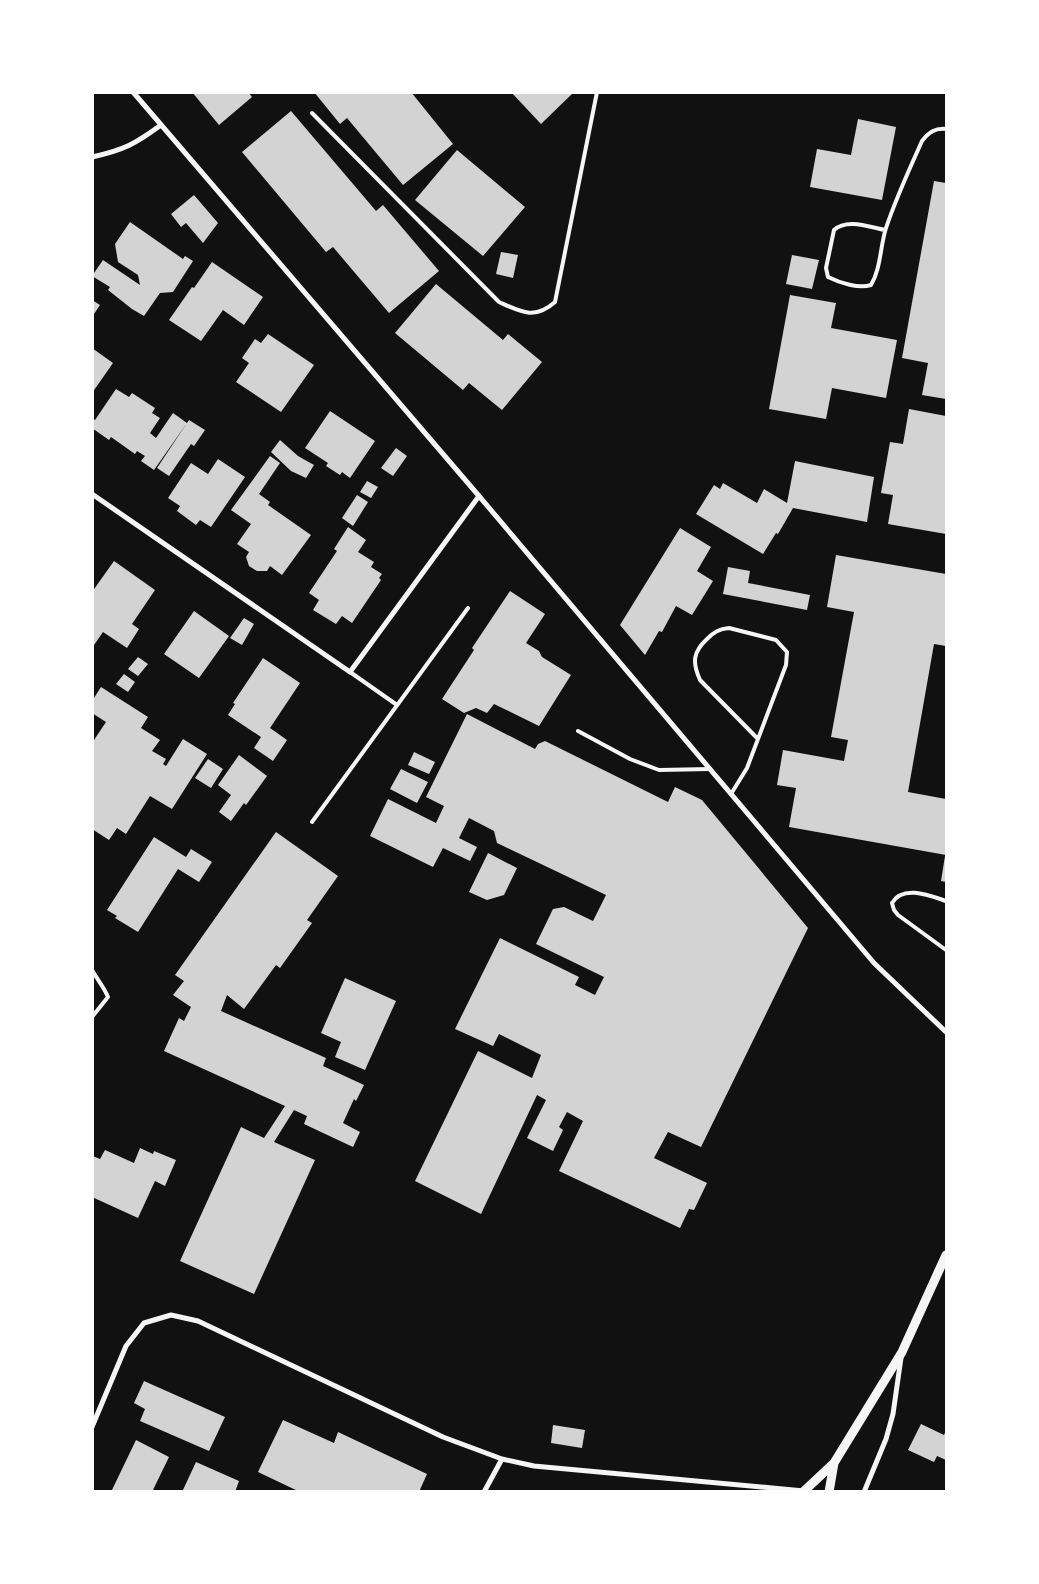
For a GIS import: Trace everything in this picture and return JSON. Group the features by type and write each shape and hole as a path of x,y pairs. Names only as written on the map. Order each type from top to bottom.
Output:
{"street":[{"path":"133,92 479,496 874,963 946,1032"},
{"path":"92,157 116,152 136,143 161,126"},
{"path":"92,494 350,672 479,496"},
{"path":"92,1427 126,1346 144,1323 171,1315 198,1321 443,1437 502,1459 534,1466 803,1491 834,1463 902,1352 946,1255"},
{"path":"864,1492 886,1439 902,1352"},
{"path":"484,1492 502,1459"},
{"path":"829,1492 834,1463"}],"lane":[{"path":"312,113 499,302 529,314 542,312 555,302 597,92"},
{"path":"885,230 849,224 834,230 826,268 828,277 858,286 865,287 871,285 877,271 885,230 900,190 922,141 927,134 934,130 946,129"},
{"path":"312,822 468,608"},
{"path":"731,794 748,768 786,665 787,652 776,640 729,628 721,628 699,646 695,658 696,671 700,680 758,739"},
{"path":"350,672 398,705"},
{"path":"578,731 630,760 658,770 710,769"},
{"path":"946,901 914,892 903,893 895,898 892,903 898,915 946,950"},
{"path":"92,970 104,987 108,997 92,1017"}],"building":[{"path":"192,92 248,92 252,97 219,125"},
{"path":"314,92 411,92 453,144 403,185 347,118 340,124"},
{"path":"511,92 574,92 541,124"},
{"path":"291,111 376,211 383,205 439,271 389,313 333,247 326,252 242,152"},
{"path":"858,119 896,127 882,200 810,187 817,149 851,155"},
{"path":"457,150 525,207 483,256 415,200"},
{"path":"934,181 946,183 946,399 922,395 928,363 902,358"},
{"path":"194,195 218,223 203,243 186,223 181,227 171,214"},
{"path":"130,222 183,259 185,256 193,261 173,292 160,293 144,316 108,290 110,287 92,276 103,260 140,285 138,275 118,262 115,244"},
{"path":"501,252 518,255 513,278 496,274"},
{"path":"792,255 819,260 812,289 786,284"},
{"path":"212,262 263,297 244,325 223,310 201,341 169,320"},
{"path":"436,284 503,340 508,334 542,362 502,410 469,383 463,390 395,333"},
{"path":"790,295 836,303 831,328 897,340 886,398 832,388 826,419 769,409"},
{"path":"92,300 100,305 92,317"},
{"path":"268,334 314,365 281,412 236,382 249,363 242,358 255,339 261,343"},
{"path":"92,348 113,363 92,393"},
{"path":"116,389 129,397 132,393 155,408 152,413 160,418 150,433 156,438 173,413 187,423 154,470 141,461 145,456 137,451 135,454 111,437 109,440 92,428 92,418 95,420"},
{"path":"909,409 946,416 946,534 888,524 893,495 881,493 890,442 903,444"},
{"path":"330,411 375,441 350,478 342,472 340,475 326,466 328,463 305,448"},
{"path":"189,420 205,430 194,446 191,444 169,476 157,468"},
{"path":"280,440 298,456 314,465 306,478 291,471 271,452"},
{"path":"396,448 407,456 393,476 381,468"},
{"path":"270,456 280,463 259,494 270,502 268,505 311,535 282,575 270,566 267,571 257,571 249,566 246,557 249,552 237,544 251,524 231,510"},
{"path":"218,459 245,477 211,527 200,520 196,525 177,511 180,506 168,498 191,463 208,474"},
{"path":"795,461 874,477 867,522 793,508 778,534 776,533 763,554 696,514 714,485 720,489 723,483 757,503 764,489 787,503"},
{"path":"367,481 378,487 371,498 360,492"},
{"path":"357,495 368,502 353,526 342,518"},
{"path":"348,527 366,540 358,552 374,562 371,567 382,574 379,578 381,580 352,623 342,616 336,624 313,610 319,600 309,593 337,551 334,549"},
{"path":"680,528 711,547 697,571 713,581 692,615 676,606 662,632 659,631 645,655 620,625"},
{"path":"836,555 946,574 946,646 934,644 908,792 946,799 946,855 789,827 796,788 777,785 783,750 844,761 848,740 831,737 854,612 827,607"},
{"path":"114,561 155,590 132,624 139,629 127,648 103,632 92,648 92,592"},
{"path":"728,567 750,571 748,583 810,595 807,610 723,594"},
{"path":"510,591 545,614 526,643 539,651 542,657 571,675 539,726 494,704 487,713 476,708 464,713 442,699 474,650 472,648"},
{"path":"194,611 229,636 199,678 164,654"},
{"path":"244,618 254,624 242,645 230,638"},
{"path":"138,657 148,664 138,676 128,669"},
{"path":"263,658 300,683 270,728 287,740 273,761 254,748 261,737 228,715 235,704 233,703"},
{"path":"124,674 135,682 128,692 116,684"},
{"path":"101,687 148,717 141,728 160,740 152,751 166,759 163,764 166,766 183,739 207,754 172,809 150,796 126,834 117,828 109,840 92,829 92,743 106,722 92,713 92,701"},
{"path":"467,714 535,749 538,744 545,741 668,802 675,787 702,800 808,928 701,1147 668,1132 654,1158 707,1183 694,1210 689,1209 680,1228 559,1171 583,1121 567,1112 559,1127 563,1130 553,1151 527,1138 546,1100 537,1095 481,1214 415,1181 478,1051 532,1078 541,1055 499,1034 493,1046 455,1029 500,938 579,977 575,985 595,995 604,977 536,944 553,909 564,907 593,921 606,895 497,843 494,831 469,818 459,838 477,847 470,861 443,848 433,867 370,836 388,799 436,823 444,806 426,797"},
{"path":"414,752 435,762 429,774 408,765"},
{"path":"239,755 267,776 246,805 244,803 231,821 219,812 231,795 218,785"},
{"path":"208,759 223,769 211,788 195,778"},
{"path":"401,769 428,782 417,803 390,789"},
{"path":"276,832 338,876 307,920 312,923 280,968 276,965 244,1009 227,995 221,1011 326,1058 323,1066 364,1085 356,1101 354,1099 343,1123 360,1132 353,1147 304,1124 307,1116 294,1110 274,1142 315,1160 254,1294 180,1261 241,1127 264,1138 285,1106 164,1051 179,1018 184,1021 191,1007 173,995 184,981 175,975"},
{"path":"154,837 186,857 191,849 212,862 199,882 178,869 138,932 115,918 117,916 107,910"},
{"path":"488,853 517,868 504,895 487,900 469,892"},
{"path":"946,856 946,882 941,881"},
{"path":"345,978 396,1001 365,1070 335,1057 341,1042 321,1033"},
{"path":"140,1148 153,1154 154,1151 176,1160 165,1186 155,1181 138,1218 92,1197 92,1157 100,1159 105,1150 134,1163"},
{"path":"144,1381 225,1417 209,1451 140,1421 145,1409 134,1403"},
{"path":"283,1420 334,1443 338,1432 427,1474 419,1492 300,1492 258,1472"},
{"path":"921,1424 944,1435 946,1430 946,1460 937,1456 934,1462 908,1450"},
{"path":"553,1425 585,1430 582,1448 551,1443"},
{"path":"136,1440 169,1457 152,1492 111,1492"},
{"path":"196,1462 239,1481 235,1492 182,1492"}]}
